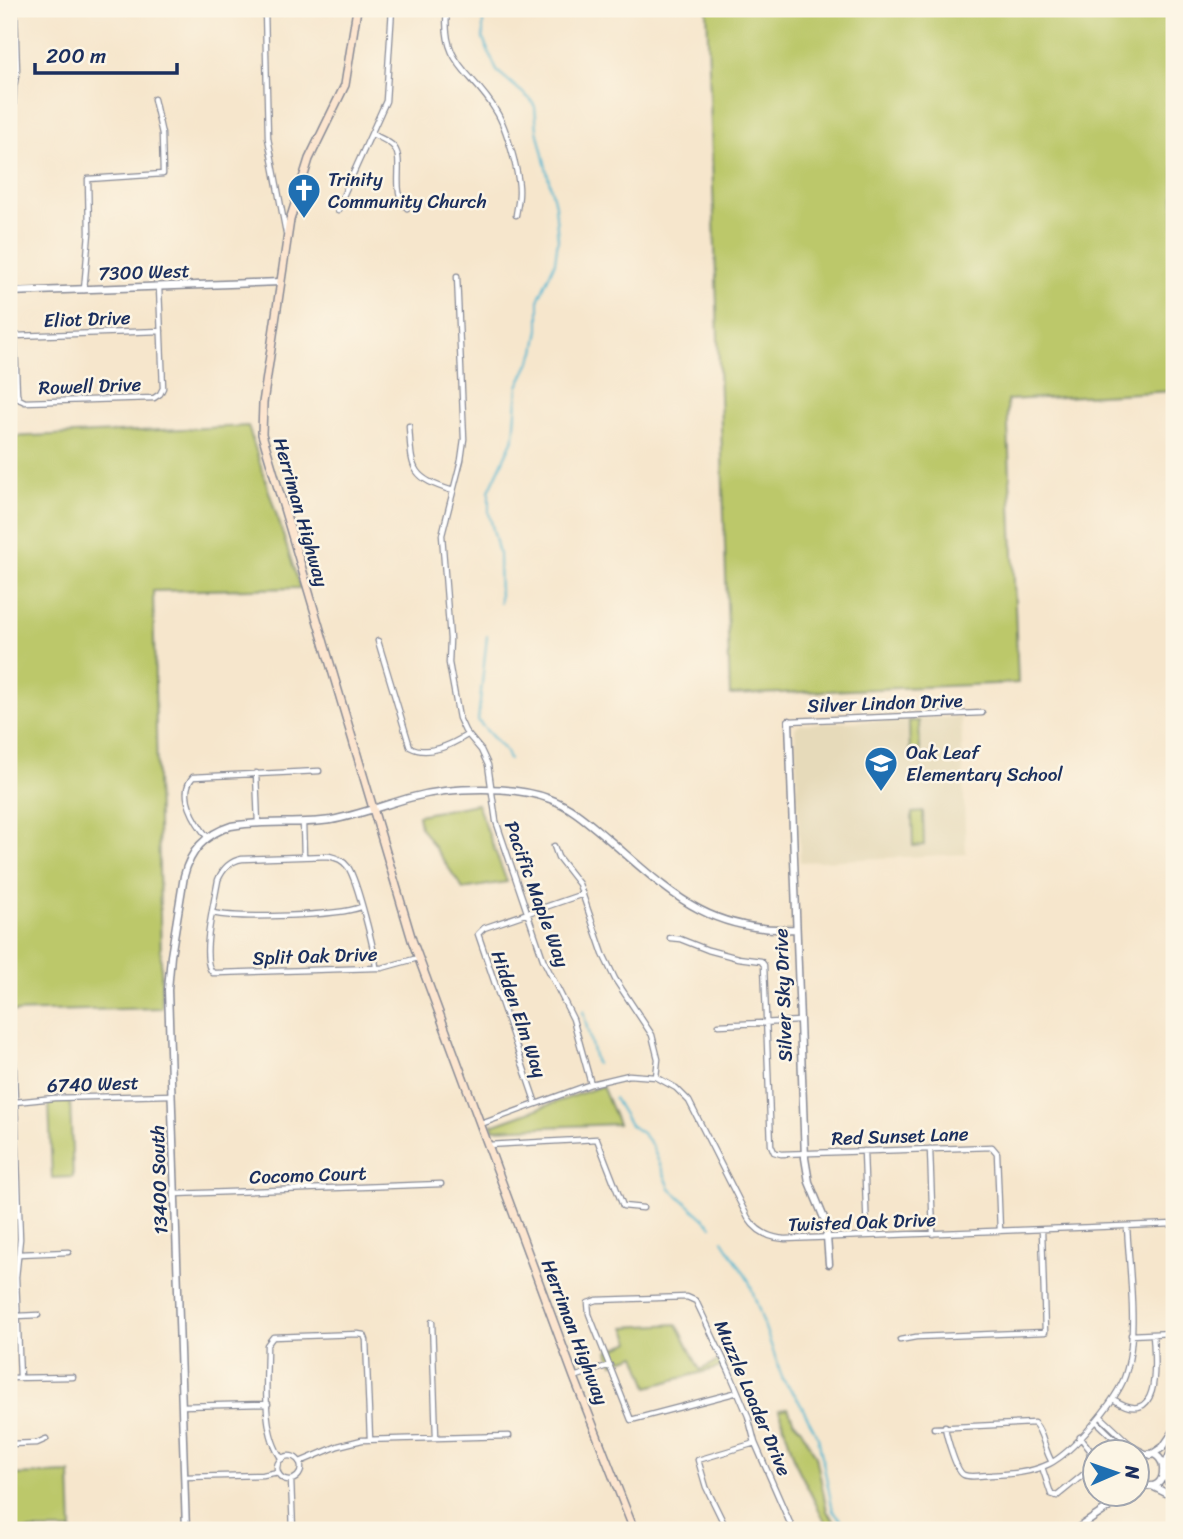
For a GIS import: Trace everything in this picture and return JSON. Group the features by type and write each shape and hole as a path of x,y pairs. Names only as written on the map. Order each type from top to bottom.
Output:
{"main road":[{"name":"Herriman Highway","path":"357,9 345,86 304,172 287,235 263,403 263,444 412,940 574,1377 634,1530"}],"street":[{"path":"11,116 17,71 15,9"},
{"path":"265,9 268,138 287,235"},
{"path":"338,211 387,95 392,9"},
{"path":"447,9 447,41 454,56 496,111 506,133 520,192 516,215"},
{"path":"84,290 89,233 88,179 163,174 162,134 154,99"},
{"path":"372,134 390,143 395,149 399,196 407,208"},
{"name":"Pacific Maple Way","path":"457,276 464,439 443,535 450,639 449,663 459,718 487,761 496,821 543,959 573,1019 591,1084"},
{"name":"7300 West","path":"11,292 281,282"},
{"path":"159,287 161,331"},
{"path":"11,292 15,336"},
{"name":"Eliot Drive","path":"15,336 161,331"},
{"name":"Rowell Drive","path":"15,336 17,394 20,401 154,398 163,388 161,331"},
{"path":"409,426 412,463 417,474 431,484 453,491"},
{"path":"378,640 410,747 417,750 440,749 467,734"},
{"name":"Silver Lindon Drive","path":"789,721 982,713"},
{"name":"Silver Sky Drive","path":"789,721 804,1153 809,1182 825,1216 829,1264"},
{"path":"319,771 198,775 191,778 188,786 191,810 208,838 226,828 336,819 422,794 491,790 529,792 568,807 678,897 709,915 746,927 796,929"},
{"path":"257,773 258,824"},
{"path":"303,822 304,857"},
{"name":"13400 South","path":"186,1530 169,1005 171,956 185,871 194,851 208,838"},
{"path":"480,1124 591,1084 629,1075 656,1077 658,1059 654,1040 610,971 577,880 558,857 554,846"},
{"path":"361,907 342,912 232,916 213,913 220,876 231,863 242,859 329,856 344,863 351,874 361,907 374,952 376,968"},
{"path":"527,913 583,894"},
{"name":"Split Oak Drive","path":"213,913 206,952 207,966 218,973 376,968 395,966 418,957"},
{"name":"Hidden Elm Way","path":"527,913 484,928 479,932 478,938 536,1104"},
{"name":"Red Sunset Lane","path":"670,938 763,963 771,1147 778,1154 990,1147 995,1149 998,1156 1000,1231"},
{"path":"719,1025 800,1021"},
{"path":"13,1043 11,1069 15,1102 19,1213 16,1277 20,1378"},
{"name":"Twisted Oak Drive","path":"656,1077 671,1084 689,1101 748,1218 767,1236 781,1239 828,1238 1174,1224"},
{"name":"6740 West","path":"15,1102 54,1098 172,1095"},
{"path":"488,1145 597,1139 623,1206 643,1208"},
{"path":"930,1149 933,1234"},
{"path":"864,1151 867,1236"},
{"name":"Cocomo Court","path":"175,1194 441,1184"},
{"path":"9,1214 19,1213"},
{"path":"946,1426 947,1438 964,1475 1015,1474 1052,1462 1098,1419 1113,1399 1127,1370 1131,1335 1127,1226"},
{"path":"900,1340 916,1337 1045,1332 1042,1230"},
{"path":"19,1254 68,1252"},
{"name":"Muzzle Loader Drive","path":"610,1365 589,1314 588,1303 610,1299 693,1298 738,1392 755,1443 793,1530"},
{"path":"17,1316 38,1315"},
{"path":"432,1322 436,1437"},
{"path":"1131,1335 1172,1333"},
{"path":"1113,1399 1130,1408 1145,1405 1149,1401 1155,1374 1153,1334"},
{"path":"282,1459 270,1437 268,1404 267,1345 269,1339 275,1337 364,1335 370,1439"},
{"path":"574,1377 610,1365 631,1420 738,1392"},
{"path":"9,1378 73,1377"},
{"path":"182,1406 268,1404"},
{"path":"1098,1419 1116,1438"},
{"path":"1098,1419 1122,1438"},
{"path":"934,1428 1034,1423 1039,1427 1044,1448 1052,1462"},
{"path":"1152,1452 1163,1447 1174,1431"},
{"path":"300,1462 344,1444 370,1439 509,1436"},
{"path":"1042,1467 1054,1496 1089,1469 1089,1448 1080,1437"},
{"path":"9,1444 34,1443 46,1439"},
{"path":"727,1530 706,1487 698,1460 755,1443"},
{"path":"1152,1484 1159,1482 1174,1445"},
{"path":"1152,1455 1159,1458 1168,1482 1174,1489"},
{"path":"292,1456 300,1462 300,1472 291,1479 283,1478 278,1472 278,1463 282,1459 292,1456"},
{"path":"185,1477 263,1475 278,1472"},
{"path":"291,1479 293,1530"},
{"path":"1152,1486 1174,1497"},
{"path":"1075,1530 1106,1508"}],"shaded area":[{"name":"Oak Leaf Elementary School","path":"961,717 966,854 800,862 797,726"}],"green space":[{"path":"707,9 1174,9 1174,391 1007,400 1018,683 730,695"},
{"path":"248,426 300,588 153,591 162,1008 9,1012 9,437"},
{"path":"909,721 919,721 920,752 910,753"},
{"path":"477,804 507,882 463,889 420,826 418,815"},
{"path":"923,812 924,845 913,846 912,813"},
{"path":"602,1086 618,1124 493,1129 492,1125"},
{"path":"70,1101 73,1177 52,1178 49,1102"},
{"path":"677,1324 700,1370 721,1360 725,1366 648,1387 636,1355 613,1363 608,1351 631,1342 625,1327"},
{"path":"788,1408 816,1456 827,1511 841,1530 829,1530 796,1464 779,1410"},
{"path":"70,1473 72,1530 9,1530 9,1475"}],"waterway":[{"path":"483,9 483,39 497,71 531,100 535,107 537,130 555,205 558,239 555,262 539,298 539,329 535,352 518,386 514,437 489,491 489,513 499,554 500,603"},
{"path":"487,636 478,721 506,752 509,760"},
{"path":"583,1011 596,1064"},
{"path":"614,1098 630,1125 643,1134 652,1146 670,1188 712,1226"},
{"path":"723,1240 749,1281 783,1380 796,1396 818,1437 833,1511 850,1530"}],"place":[{"name":"Trinity Community Church","path":"304,220"},
{"name":"Oak Leaf Elementary School","path":"881,793"}]}
